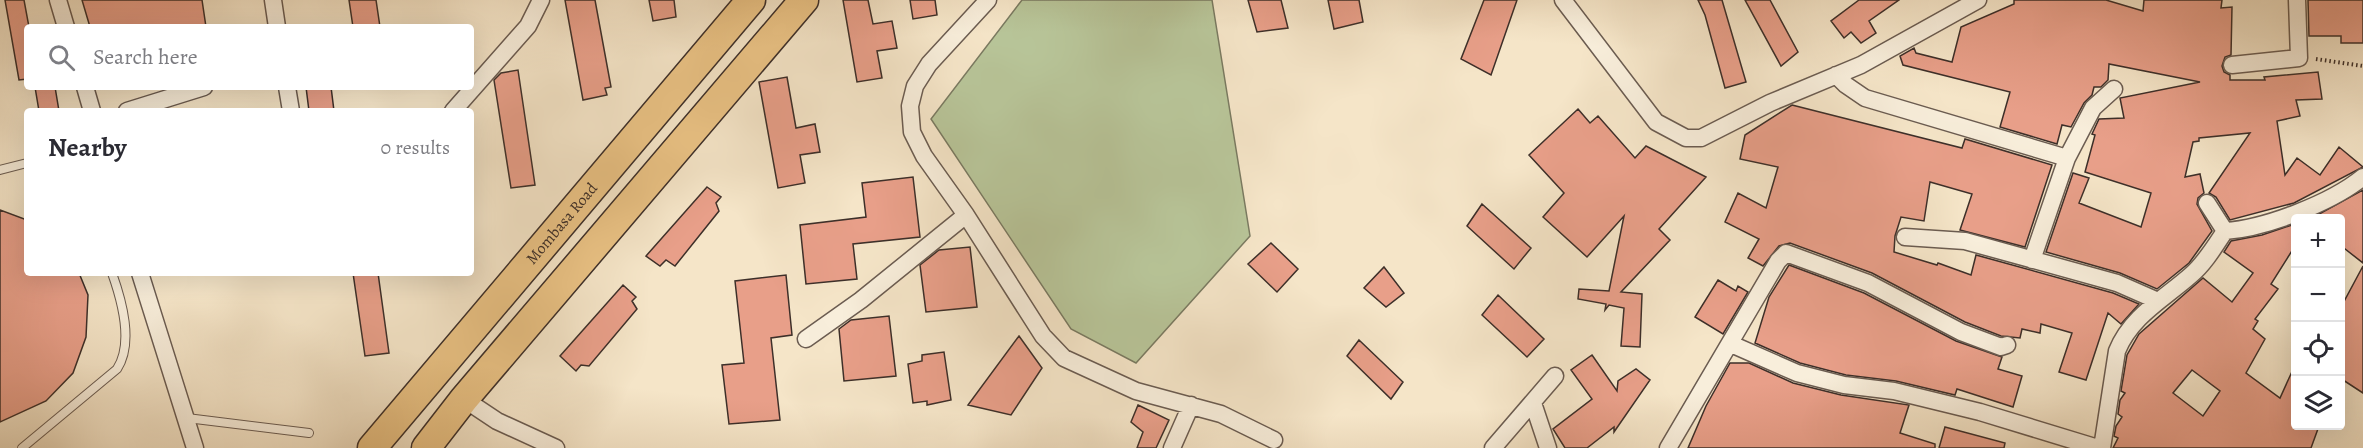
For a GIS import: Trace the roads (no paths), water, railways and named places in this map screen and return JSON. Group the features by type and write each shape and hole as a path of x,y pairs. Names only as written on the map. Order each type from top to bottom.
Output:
{"highway":[{"name":"Mombasa Road","path":"372,448 751,0"},
{"path":"426,448 464,399 804,0"}],"street":[{"path":"58,0 65,24"},
{"path":"273,0 277,24"},
{"path":"474,87 528,26 541,0"},
{"path":"988,0 929,64 915,86 910,106 912,132 924,156 966,215 1043,336 1064,358 1136,391 1221,414 1274,440"},
{"path":"1563,0 1656,122 1686,138 1701,138 1861,65 1978,0"},
{"path":"2232,65 2299,58 2297,0"},
{"path":"1836,75 1846,85 1866,98 2067,158"},
{"path":"86,90 91,108"},
{"path":"137,108 194,90"},
{"path":"288,90 290,108"},
{"path":"456,108 472,90"},
{"path":"2032,260 2067,158 2093,108 2114,90"},
{"path":"1731,344 1797,373 1844,385 1894,391 1980,412 2100,448 2117,351 2128,330 2158,301 2198,268 2225,231 2248,228 2288,215 2344,191 2363,177"},
{"path":"2207,203 2225,231"},
{"path":"806,339 861,300 966,215"},
{"path":"1905,237 1965,241 2117,283 2158,301"},
{"path":"1668,448 1778,261 1786,253 1884,290 1960,332 2001,347 2007,345"},
{"path":"141,276 195,448"},
{"path":"1493,448 1555,376"},
{"path":"464,399 497,421 556,448"},
{"path":"1533,403 1548,448"},
{"path":"1172,448 1191,405"}],"lane":[{"path":"0,170 24,164"},
{"path":"22,448 117,369 123,360 126,343 113,276"},
{"path":"187,418 309,433"}]}
